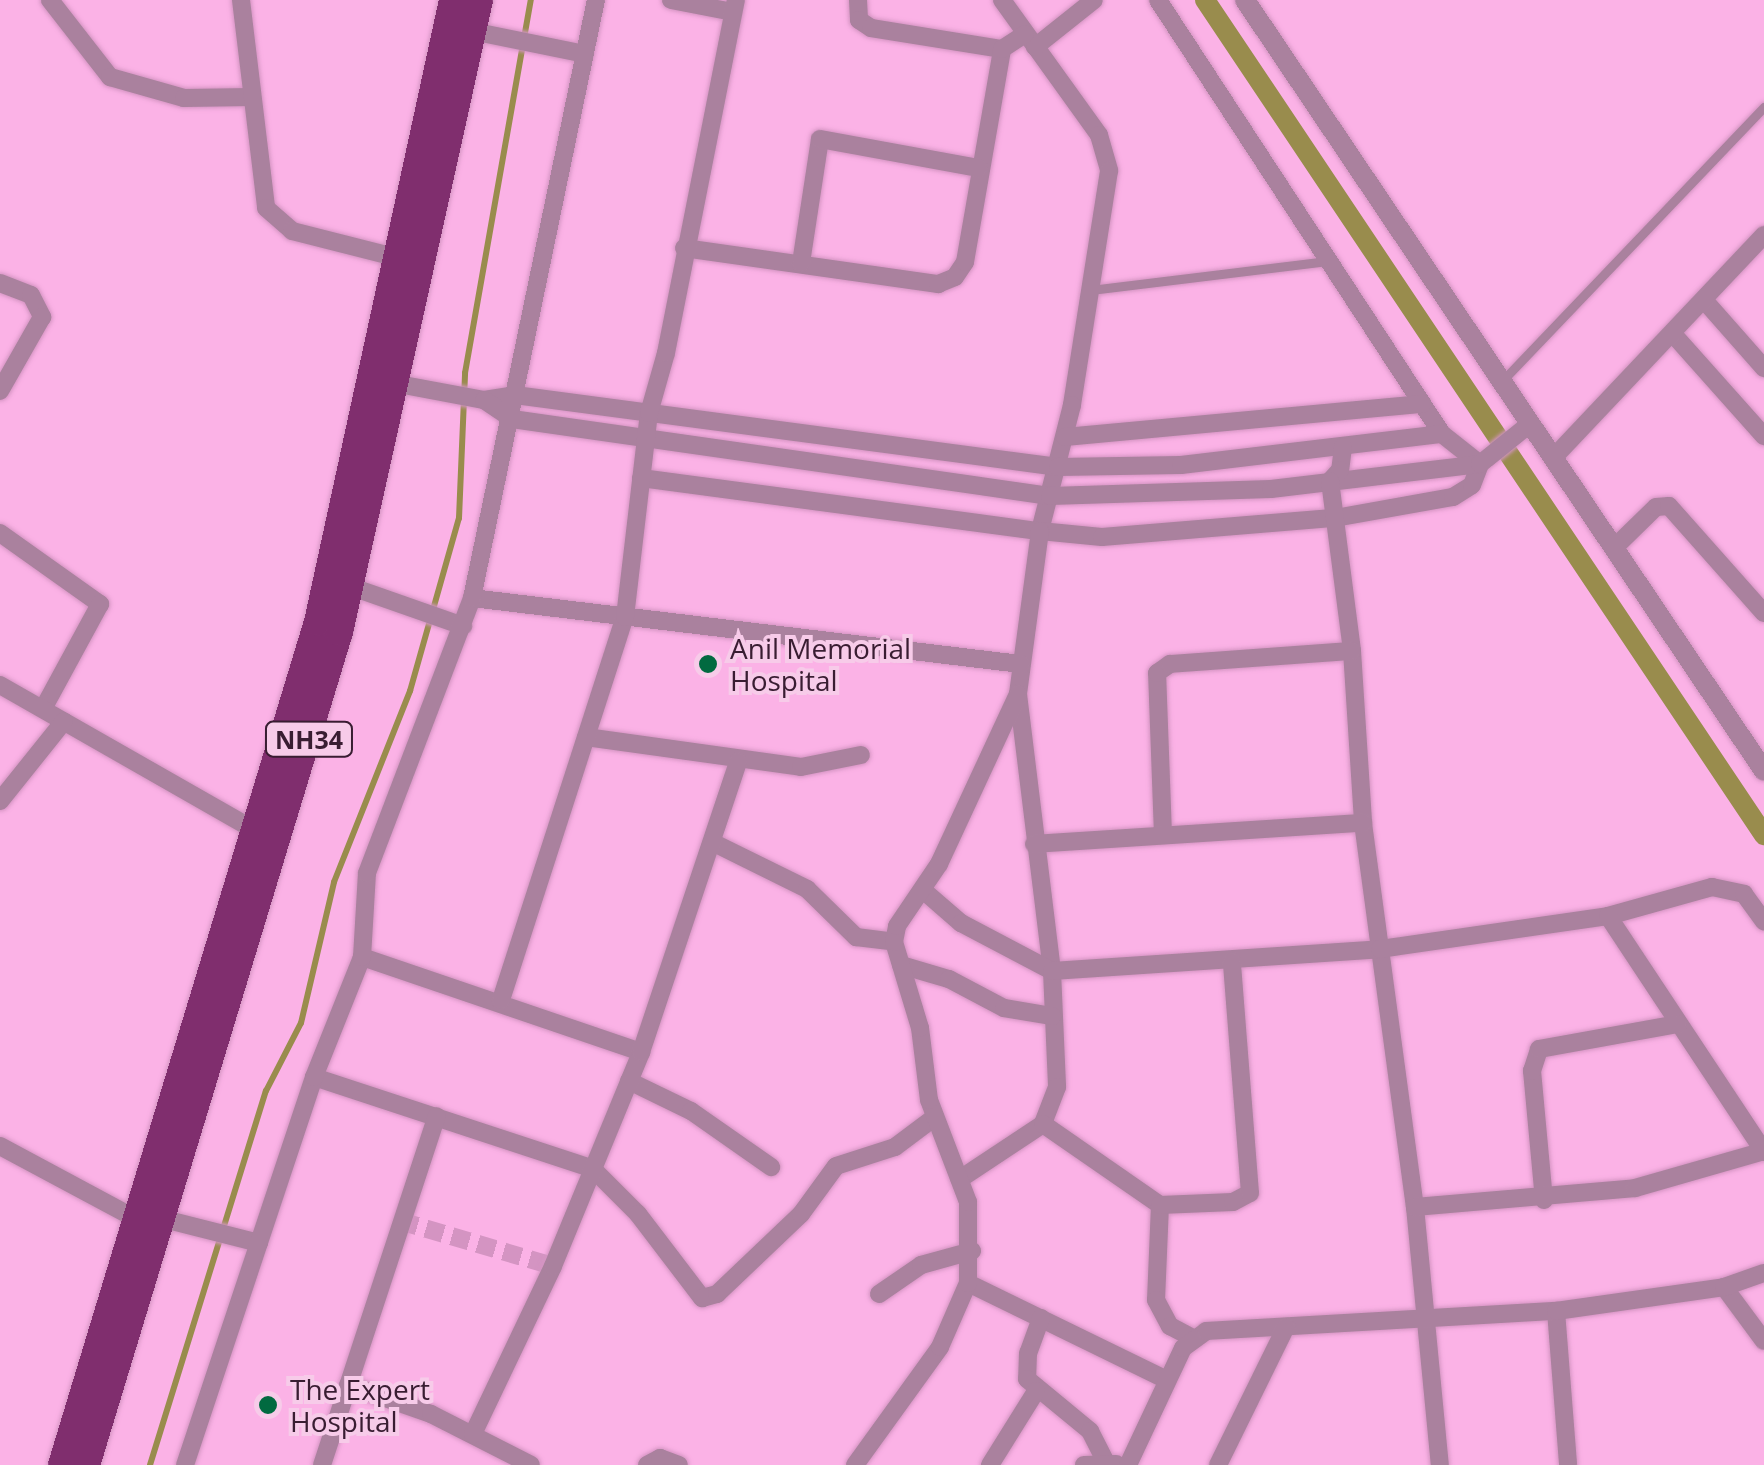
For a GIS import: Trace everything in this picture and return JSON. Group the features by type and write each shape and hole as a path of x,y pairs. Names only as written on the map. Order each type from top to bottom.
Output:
{"highway":[{"name":"NH34","path":"86,1465 318,622 453,0"},
{"name":"NH34","path":"62,1465 151,1220 318,710 479,0"}],"street":[{"path":"50,0 110,78 184,98 252,98"},
{"path":"241,0 262,194 278,222 395,257"},
{"path":"185,1465 314,1076 362,957 367,873 472,598 596,0"},
{"path":"501,1000 625,618 649,413 734,6 671,0"},
{"path":"858,0 859,20 871,28 1002,49 1030,40 1094,0"},
{"path":"960,1178 1044,1124 1057,1087 1052,970 1018,694 1040,531 1064,437 1109,171 1099,134 1002,0"},
{"path":"1158,0 1442,434 1485,460"},
{"path":"1245,0 1502,382 1526,427 1556,454 1764,771"},
{"path":"472,31 585,54"},
{"path":"684,248 938,284 955,277 966,262 978,168 1002,49"},
{"path":"801,263 820,140 978,168"},
{"path":"1556,454 1764,235"},
{"path":"0,282 31,296 42,317 0,391"},
{"path":"1704,300 1764,368"},
{"path":"1673,334 1764,436"},
{"path":"392,383 484,400 515,395 1058,467 1180,466 1442,434"},
{"path":"484,400 512,419 1050,496 1136,498 1330,481 1485,460"},
{"path":"1064,437 1422,404"},
{"path":"642,478 1040,531 1122,536 1334,518 1454,497 1472,486 1485,460 1526,427"},
{"path":"1343,447 1340,470 1330,481 1352,651 1363,823 1415,1207 1440,1465"},
{"path":"1616,546 1656,507 1669,506 1764,613"},
{"path":"0,533 100,604 43,709"},
{"path":"349,586 462,626"},
{"path":"472,598 1021,664"},
{"path":"1163,835 1157,673 1170,664 1352,651"},
{"path":"0,684 258,832"},
{"path":"856,1465 940,1347 968,1283 972,1251 960,1178 935,1118 920,1028 894,942 897,926 924,891 1018,694"},
{"path":"0,801 64,721"},
{"path":"586,736 738,762 824,767 861,755"},
{"path":"473,1434 593,1169 641,1052 716,844 738,762"},
{"path":"1034,844 1363,823"},
{"path":"716,844 807,889 856,936 894,942"},
{"path":"924,891 961,923 1052,970 1232,962 1380,949 1608,916 1712,887 1744,894 1764,922"},
{"path":"1415,1207 1544,1200 1635,1188 1764,1152 1608,916"},
{"path":"362,957 501,1000 641,1052"},
{"path":"1044,1124 1160,1205 1234,1202 1250,1192 1232,962"},
{"path":"901,965 962,984 1004,1008 1052,1016"},
{"path":"1544,1200 1532,1071 1539,1050 1678,1024"},
{"path":"314,1076 593,1169 638,1214 693,1294 710,1298 801,1214 836,1166 895,1147 935,1118"},
{"path":"629,1081 691,1110 771,1167"},
{"path":"322,1465 437,1116"},
{"path":"0,1146 151,1220 204,1228 260,1244"},
{"path":"1160,1205 1156,1300 1170,1326 1191,1337 1286,1327 1556,1312 1724,1287 1764,1273"},
{"path":"880,1294 930,1260 972,1251"},
{"path":"968,1283 1167,1380"},
{"path":"1724,1287 1764,1341"},
{"path":"1556,1312 1568,1465"},
{"path":"1041,1318 1026,1367 1036,1391 1090,1431 1118,1464"},
{"path":"1218,1465 1286,1327"},
{"path":"1118,1464 1191,1337"},
{"path":"348,1385 473,1434 500,1457 532,1465"},
{"path":"990,1465 1036,1391"},
{"path":"646,1465 660,1458 680,1465"},
{"path":"1084,1465 1118,1464"}],"lane":[{"path":"1502,382 1764,107"},
{"path":"1091,290 1328,260"}],"waterway":[{"path":"150,1465 266,1091 301,1023 334,882 410,691 459,518 465,373 531,0"},
{"path":"1205,0 1764,835"}],"tunnel":[{"path":"400,1221 553,1266"}],"place":[{"name":"Anil Memorial Hospital","path":"708,664"},
{"name":"The Expert Hospital","path":"268,1405"}]}
